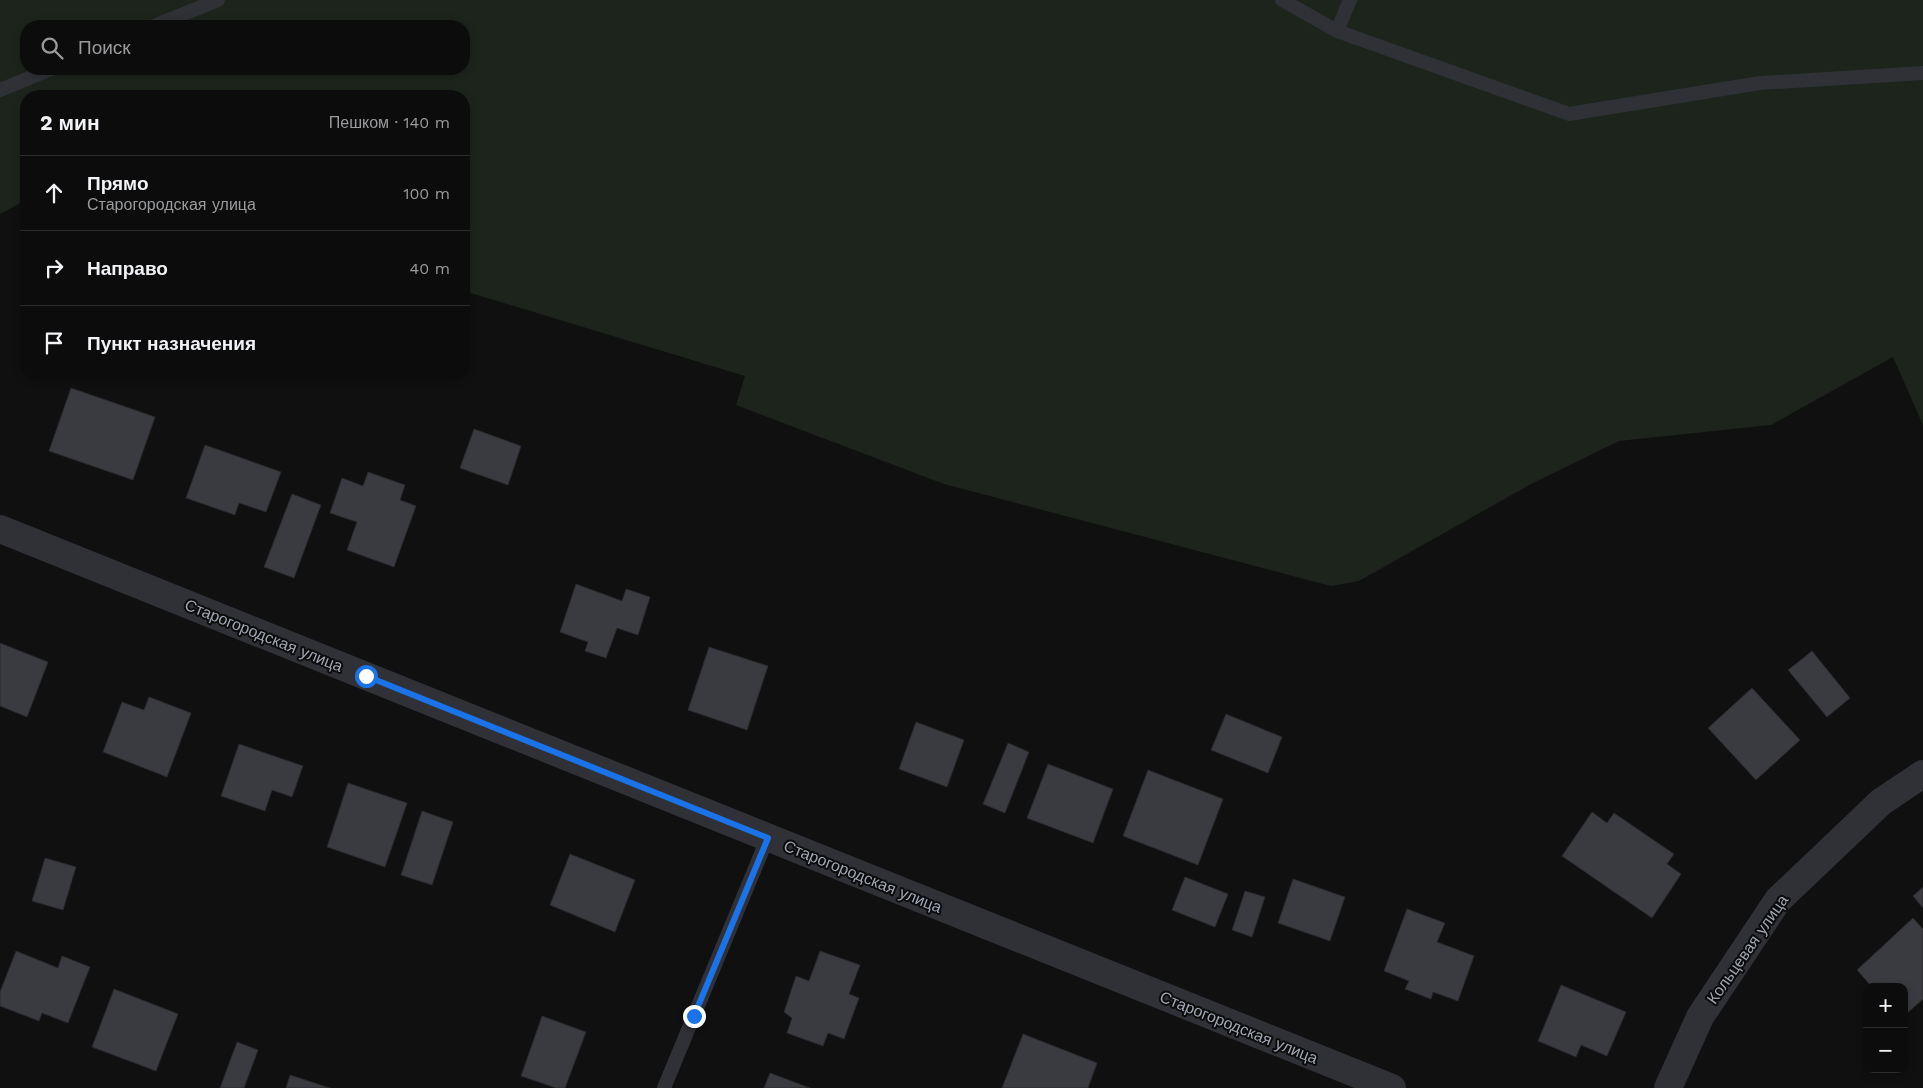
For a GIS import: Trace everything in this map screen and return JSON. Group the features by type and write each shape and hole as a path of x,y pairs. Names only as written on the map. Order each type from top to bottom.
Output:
{"street":[{"name":"Старогородская улица","path":"0,529 1392,1088"},
{"name":"Кольцевая улица","path":"1668,1088 1700,1017 1778,900 1881,802 1923,774"}],"lane":[{"path":"169,20 218,0"},
{"path":"1282,0 1337,31 1569,114 1760,83 1923,73"},
{"path":"1337,31 1350,0"},
{"path":"0,90 36,75"},
{"path":"664,1088 768,838"}],"shaded area":[{"path":"0,0 1923,0 1923,425 1893,357 1771,425 1619,441 1531,484 1359,581 1331,586 944,484 736,405 745,376 470,293 470,90 20,90 20,203 0,214"}],"building":[{"path":"71,388 155,417 133,480 49,451"},
{"path":"474,429 521,446 508,485 460,468"},
{"path":"205,445 281,472 266,512 239,503 235,515 186,498"},
{"path":"368,472 405,485 400,500 416,506 394,567 347,550 357,522 330,513 342,478 363,486"},
{"path":"292,494 321,505 294,578 264,567"},
{"path":"576,584 622,601 626,589 650,597 638,635 617,628 606,658 585,651 588,642 560,632"},
{"path":"0,643 48,662 27,717 0,706"},
{"path":"709,647 768,666 747,730 688,710"},
{"path":"1812,651 1850,698 1827,717 1788,670"},
{"path":"1752,688 1800,740 1756,780 1708,728"},
{"path":"149,697 191,713 167,777 103,752 122,702 144,710"},
{"path":"1226,714 1282,737 1268,773 1211,750"},
{"path":"916,722 964,740 947,787 899,769"},
{"path":"1008,743 1029,752 1005,813 983,804"},
{"path":"239,744 303,766 292,797 272,790 265,811 221,796"},
{"path":"1048,764 1113,789 1093,843 1027,818"},
{"path":"1148,770 1223,799 1198,865 1123,836"},
{"path":"348,783 407,803 385,867 327,847"},
{"path":"422,811 453,822 432,885 401,875"},
{"path":"1592,812 1607,823 1614,813 1674,854 1667,864 1681,874 1652,918 1562,856"},
{"path":"570,854 635,880 615,932 550,905"},
{"path":"45,858 76,867 63,910 32,901"},
{"path":"1185,877 1228,894 1215,927 1172,910"},
{"path":"1293,879 1345,897 1330,941 1278,923"},
{"path":"1923,887 1923,908 1913,896"},
{"path":"1245,891 1265,897 1252,937 1232,930"},
{"path":"1407,909 1445,923 1437,942 1474,956 1458,1001 1433,992 1431,999 1405,989 1409,981 1384,971"},
{"path":"1913,918 1923,929 1923,999 1908,1012 1908,983 1868,983 1857,970"},
{"path":"16,951 58,968 62,956 90,967 68,1023 42,1013 39,1021 0,1006 0,992"},
{"path":"820,951 860,965 849,994 859,998 844,1039 828,1033 823,1046 787,1033 792,1018 784,1012 796,976 809,981"},
{"path":"1561,985 1626,1012 1607,1056 1581,1045 1576,1057 1538,1041"},
{"path":"114,989 178,1014 156,1071 92,1047"},
{"path":"542,1016 586,1032 565,1088 556,1088 521,1076"},
{"path":"1023,1034 1097,1063 1088,1088 1002,1088"},
{"path":"237,1042 258,1050 244,1088 220,1088"},
{"path":"770,1073 810,1088 764,1088"},
{"path":"290,1075 330,1088 286,1088"}],"route":[{"path":"366,676 768,838 694,1016"}]}
